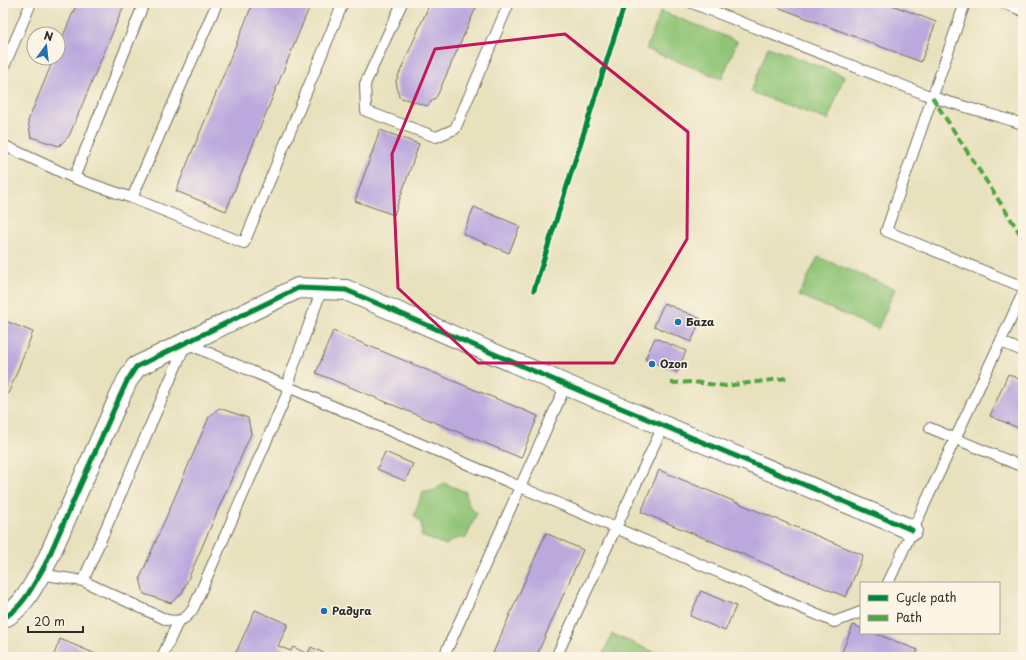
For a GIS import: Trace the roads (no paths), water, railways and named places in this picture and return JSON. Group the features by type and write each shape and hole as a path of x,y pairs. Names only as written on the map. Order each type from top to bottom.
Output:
{"street":[{"path":"3,618 17,607 34,585 40,574 127,381 136,367 298,288 346,290 566,385 912,530"}],"lane":[{"path":"3,69 31,3"},
{"path":"74,178 144,3"},
{"path":"132,198 217,3"},
{"path":"3,145 74,178 132,198 244,243 343,3"},
{"path":"402,3 365,84 366,111 436,137 455,129 509,3"},
{"path":"692,3 932,97 1023,124"},
{"path":"965,3 886,231 1023,287"},
{"path":"1004,3 1023,11"},
{"path":"162,657 178,622 187,617 193,609 287,394 290,376 322,289"},
{"path":"888,582 1023,294"},
{"path":"1001,342 1023,351"},
{"path":"83,581 186,343 834,622 860,612"},
{"path":"446,657 445,654 566,385"},
{"path":"556,657 663,426"},
{"path":"930,428 1023,468"},
{"path":"40,574 83,581 167,620 178,622"}],"place":[{"name":"Баza","path":"678,322"},
{"name":"Ozon","path":"652,364"},
{"name":"Радуга","path":"324,611"}]}
